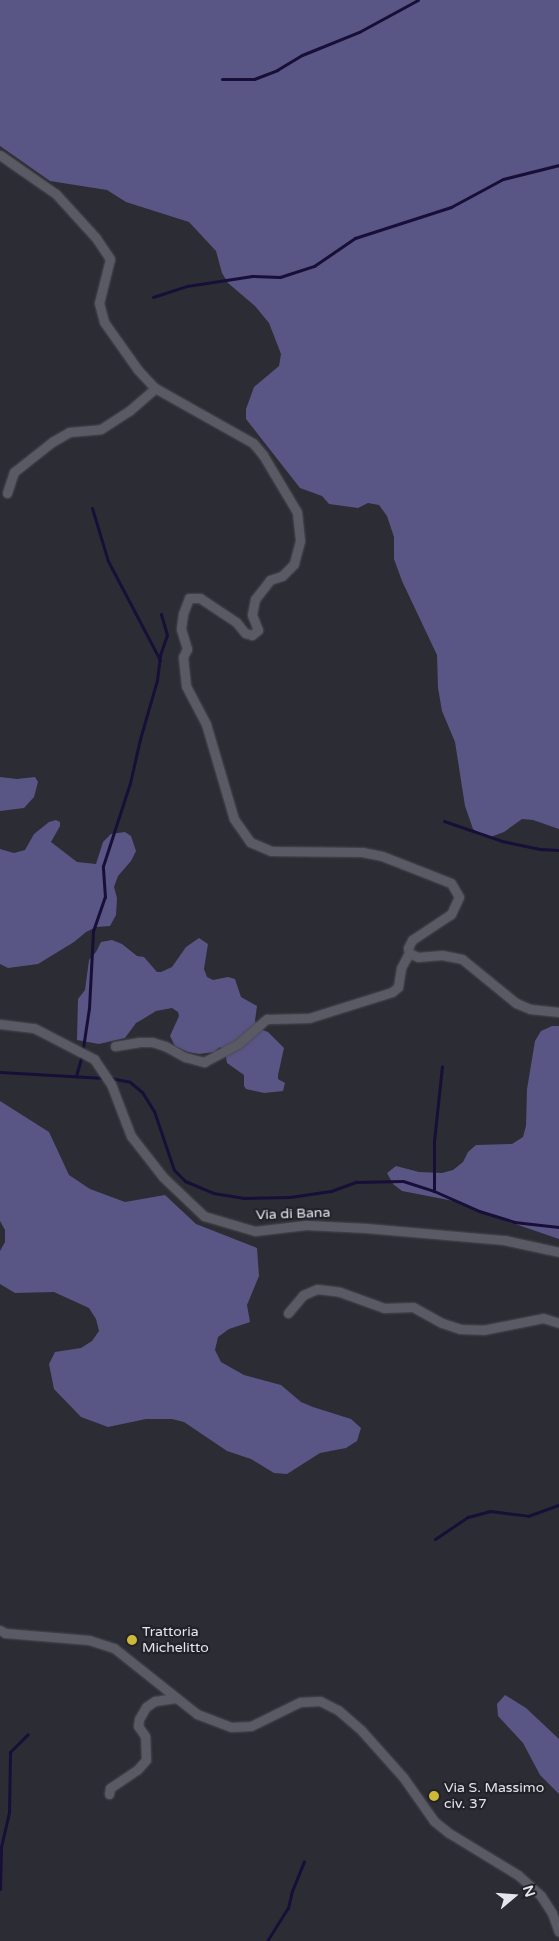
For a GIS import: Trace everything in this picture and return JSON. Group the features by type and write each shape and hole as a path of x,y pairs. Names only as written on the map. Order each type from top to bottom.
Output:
{"street":[{"path":"0,155 56,194 96,238 110,259 100,303 104,322 138,370 155,388 253,443 263,454 298,512 300,541 294,564 282,576 270,580 255,599 252,615 258,630 252,635 245,633 236,622 200,598 189,598 183,614 181,630 187,648 183,657 186,686 206,724 234,819 250,842 271,851 362,852 382,856 451,883 459,897 451,914 412,940 408,948 409,953 401,968 398,987 392,992 309,1018 267,1019 239,1043 204,1062 185,1057 165,1046 152,1042 138,1042 115,1046"},
{"path":"7,493 14,472 52,442 69,432 101,429 129,411 155,388"},
{"path":"409,953 418,957 442,955 457,957 466,962 516,1004 530,1009 559,1012"},
{"name":"Via di Bana","path":"0,1024 34,1028 94,1058 111,1084 131,1136 163,1177 204,1216 255,1231 306,1225 366,1228 504,1240 559,1252"},
{"path":"288,1313 303,1295 317,1289 340,1292 384,1308 413,1307 442,1323 460,1329 483,1330 543,1318 559,1323"},
{"path":"0,1630 5,1633 90,1640 114,1648 197,1714 231,1727 251,1726 300,1702 320,1701 338,1710 361,1730 403,1777 434,1820 449,1833 518,1875 541,1896 552,1913 559,1932"},
{"path":"108,1794 110,1788 138,1770 146,1760 145,1736 138,1726 139,1719 146,1707 155,1701 176,1698"}],"shaded area":[{"path":"0,0 559,0 559,829 533,820 522,819 504,832 493,836 482,836 473,829 465,806 455,742 442,711 438,688 437,655 402,581 394,559 394,537 387,516 379,505 368,503 358,508 329,504 322,496 300,488 246,419 246,409 254,387 279,366 281,354 269,323 255,306 228,283 222,273 216,251 189,222 126,202 107,190 50,181 0,146"},
{"path":"0,777 17,779 35,777 38,782 34,797 24,808 0,811"},
{"path":"56,820 60,822 60,826 51,842 77,862 96,864 103,842 111,834 125,832 131,836 136,851 131,861 118,876 114,887 117,898 116,915 110,926 96,927 86,932 74,942 38,964 8,968 0,964 0,849 14,853 25,850 34,834 49,822"},
{"path":"199,938 208,944 204,969 207,977 213,980 228,977 235,979 241,997 257,1006 255,1021 258,1028 268,1032 284,1048 278,1075 278,1079 285,1083 283,1091 264,1093 246,1089 244,1086 244,1075 227,1063 225,1052 220,1047 214,1052 199,1054 188,1052 175,1046 170,1036 179,1016 178,1012 172,1008 156,1011 136,1023 125,1038 99,1044 77,1040 78,999 85,990 89,960 101,942 112,940 122,944 137,956 144,957 157,972 161,972 172,967 186,947"},
{"path":"552,1026 559,1026 559,1239 480,1212 459,1202 402,1191 393,1184 387,1173 396,1166 419,1172 442,1173 453,1170 463,1162 468,1152 476,1145 512,1144 523,1137 526,1126 527,1089 535,1041 541,1031"},
{"path":"0,1101 49,1132 69,1175 90,1189 125,1202 165,1195 196,1224 257,1248 259,1276 247,1305 250,1322 229,1329 218,1337 215,1350 221,1362 244,1375 281,1385 301,1402 351,1419 361,1428 357,1441 346,1448 320,1453 287,1474 274,1473 251,1459 227,1451 184,1422 172,1419 146,1419 108,1427 81,1417 54,1389 49,1364 55,1352 81,1348 92,1341 99,1331 96,1319 89,1308 54,1292 15,1293 0,1284 0,1251 5,1242 5,1230 0,1221"},
{"path":"505,1695 526,1708 559,1739 559,1794 540,1775 523,1743 498,1716 497,1704"}],"waterway":[{"path":"222,79 254,79 277,70 302,55 359,32 418,0"},
{"path":"153,297 187,286 252,276 280,277 314,266 355,238 451,207 503,179 559,165"},
{"path":"92,508 108,561 160,660"},
{"path":"83,1048 89,1008 93,931 105,897 103,866 130,783 157,680 160,655 167,635 161,614"},
{"path":"444,821 502,841 541,849 559,850"},
{"path":"76,1076 81,1058"},
{"path":"434,1191 434,1141 442,1066"},
{"path":"0,1072 104,1078"},
{"path":"110,1078 130,1082 142,1092 154,1111 174,1170 185,1181 213,1193 243,1198 290,1197 331,1191 356,1182 403,1181 434,1191 479,1211 514,1222 559,1227"},
{"path":"435,1539 468,1517 490,1511 528,1516 559,1505"},
{"path":"0,1889 1,1847 9,1812 10,1752 28,1734"},
{"path":"267,1941 288,1908 292,1891 304,1861"}],"place":[{"name":"Trattoria Michelitto","path":"132,1640"},
{"name":"Via S. Massimo civ. 37","path":"434,1796"}]}
